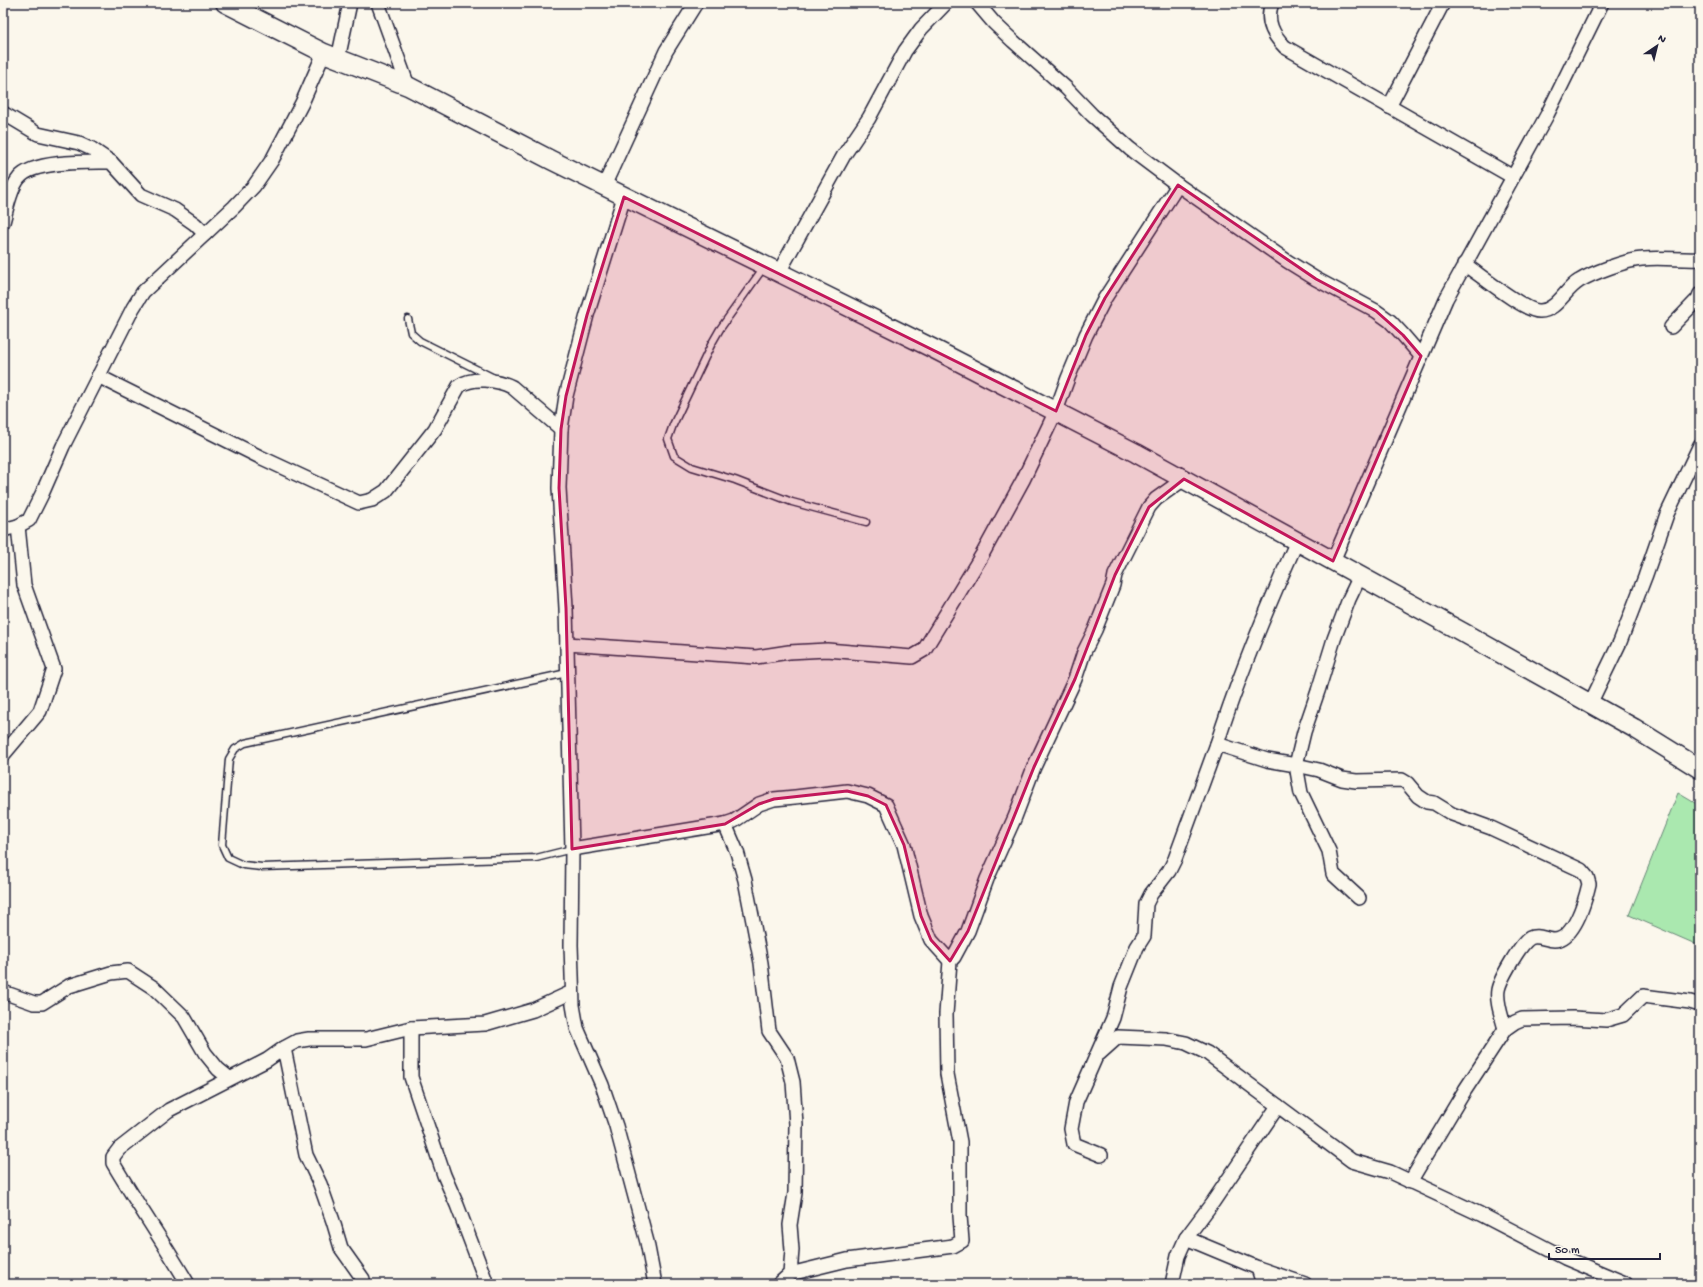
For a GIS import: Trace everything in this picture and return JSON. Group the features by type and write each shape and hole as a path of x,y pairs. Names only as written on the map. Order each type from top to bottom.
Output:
{"street":[{"path":"225,3 331,56 408,86 624,197 772,268 1056,412 1184,479 1297,541 1634,728 1700,769"},
{"path":"3,530 18,526 29,520 63,446 98,376 133,308 143,292 254,186 272,160 302,103 331,56 350,3"},
{"path":"378,3 408,86"},
{"path":"604,186 666,52 696,3"},
{"path":"772,268 869,118 905,51 921,29 946,3"},
{"path":"977,3 999,27 1130,149 1178,185 1316,279 1376,311 1399,330 1421,356"},
{"path":"1272,3 1269,24 1275,38 1285,47 1513,177"},
{"path":"1389,107 1443,3"},
{"path":"1333,561 1446,299 1547,115 1602,3"},
{"path":"3,113 38,134 79,143 92,148 111,162 141,195 175,210 195,224 205,234"},
{"path":"3,222 13,188 19,178 26,171 48,165 111,162"},
{"path":"567,644 756,657 789,652 827,650 905,656 919,654 924,650 982,554 1023,480 1056,412 1086,335 1105,298 1178,185"},
{"path":"624,197 587,315 566,396 561,429 558,488 567,644 572,849 572,992 577,1028 602,1085 618,1132 655,1284"},
{"path":"1464,264 1526,307 1539,311 1547,310 1570,287 1579,281 1627,263 1644,259 1700,259"},
{"path":"1671,327 1698,299 1700,294"},
{"path":"98,376 260,457 359,503 372,500 386,491 435,429 459,386 472,380 504,383 512,387 561,429"},
{"path":"1590,704 1620,642 1667,514 1700,445"},
{"path":"779,1284 790,1274 847,1260 953,1246 962,1241 960,1216 960,1142 947,1074 946,1014 950,962 954,958 968,931 987,879 1015,817 1034,767 1075,680 1084,652 1095,630 1113,585 1115,575 1149,507 1156,499 1184,479"},
{"path":"3,755 40,711 54,669 24,585 18,526"},
{"path":"1101,1154 1074,1144 1071,1129 1076,1102 1113,1018 1121,987 1137,947 1144,936 1146,904 1151,894 1169,871 1175,859 1217,744 1233,693 1256,633 1297,541"},
{"path":"1359,898 1333,874 1329,851 1301,793 1296,765 1304,732 1334,639 1349,599 1360,576"},
{"path":"1217,744 1267,760 1296,765 1342,779 1356,781 1402,780 1407,783 1418,796 1427,802 1434,804 1452,814 1491,828 1581,870 1587,877 1589,884 1572,930 1563,938 1557,940 1534,936 1528,938 1502,979 1498,990 1498,998 1505,1029"},
{"path":"572,849 725,824 734,821 759,804 774,800 848,791 868,796 886,805 904,846 921,916 931,940 950,962"},
{"path":"725,824 737,852 745,880 761,963 770,1031 787,1058 793,1082 796,1124 795,1193 790,1225 792,1250 790,1274"},
{"path":"3,992 34,1003 42,1003 69,986 111,973 128,971 154,988 184,1017 205,1053 218,1069 229,1078"},
{"path":"188,1284 166,1245 141,1211 112,1163 113,1157 119,1149 169,1110 229,1078 267,1060 297,1041 309,1038 366,1039 411,1028 485,1024 533,1010 572,992"},
{"path":"1410,1182 1465,1090 1505,1029 1515,1022 1522,1019 1572,1018 1606,1020 1623,1015 1644,996 1690,1002 1700,1005"},
{"path":"411,1028 411,1077 444,1174 487,1284"},
{"path":"1097,1056 1118,1037 1166,1039 1186,1043 1207,1052 1352,1161 1390,1172 1480,1214 1565,1258 1627,1284"},
{"path":"284,1048 306,1155 320,1184 341,1248 363,1279 363,1284"},
{"path":"1172,1284 1178,1256 1186,1238 1213,1202 1278,1106"},
{"path":"1186,1238 1258,1268 1305,1284"},
{"path":"1258,1268 1263,1284"}],"lane":[{"path":"772,268 720,329 676,418 668,439 674,456 692,467 735,480 792,502 866,522"},
{"path":"408,319 411,333 420,341 504,383"},
{"path":"567,673 245,743 235,749 229,759 222,845 228,858 243,865 262,867 536,858 572,849"}],"highlighted area":[{"path":"1178,185 1316,279 1376,311 1403,335 1421,356 1333,561 1184,479 1149,507 1115,575 1075,679 1034,767 968,931 950,961 931,940 921,916 904,845 886,805 868,796 847,791 774,799 759,804 725,824 572,849 566,608 559,488 561,429 566,396 587,315 624,197 1056,411 1086,335 1105,298"}],"green space":[{"path":"1678,793 1700,806 1700,946 1629,915"}]}
